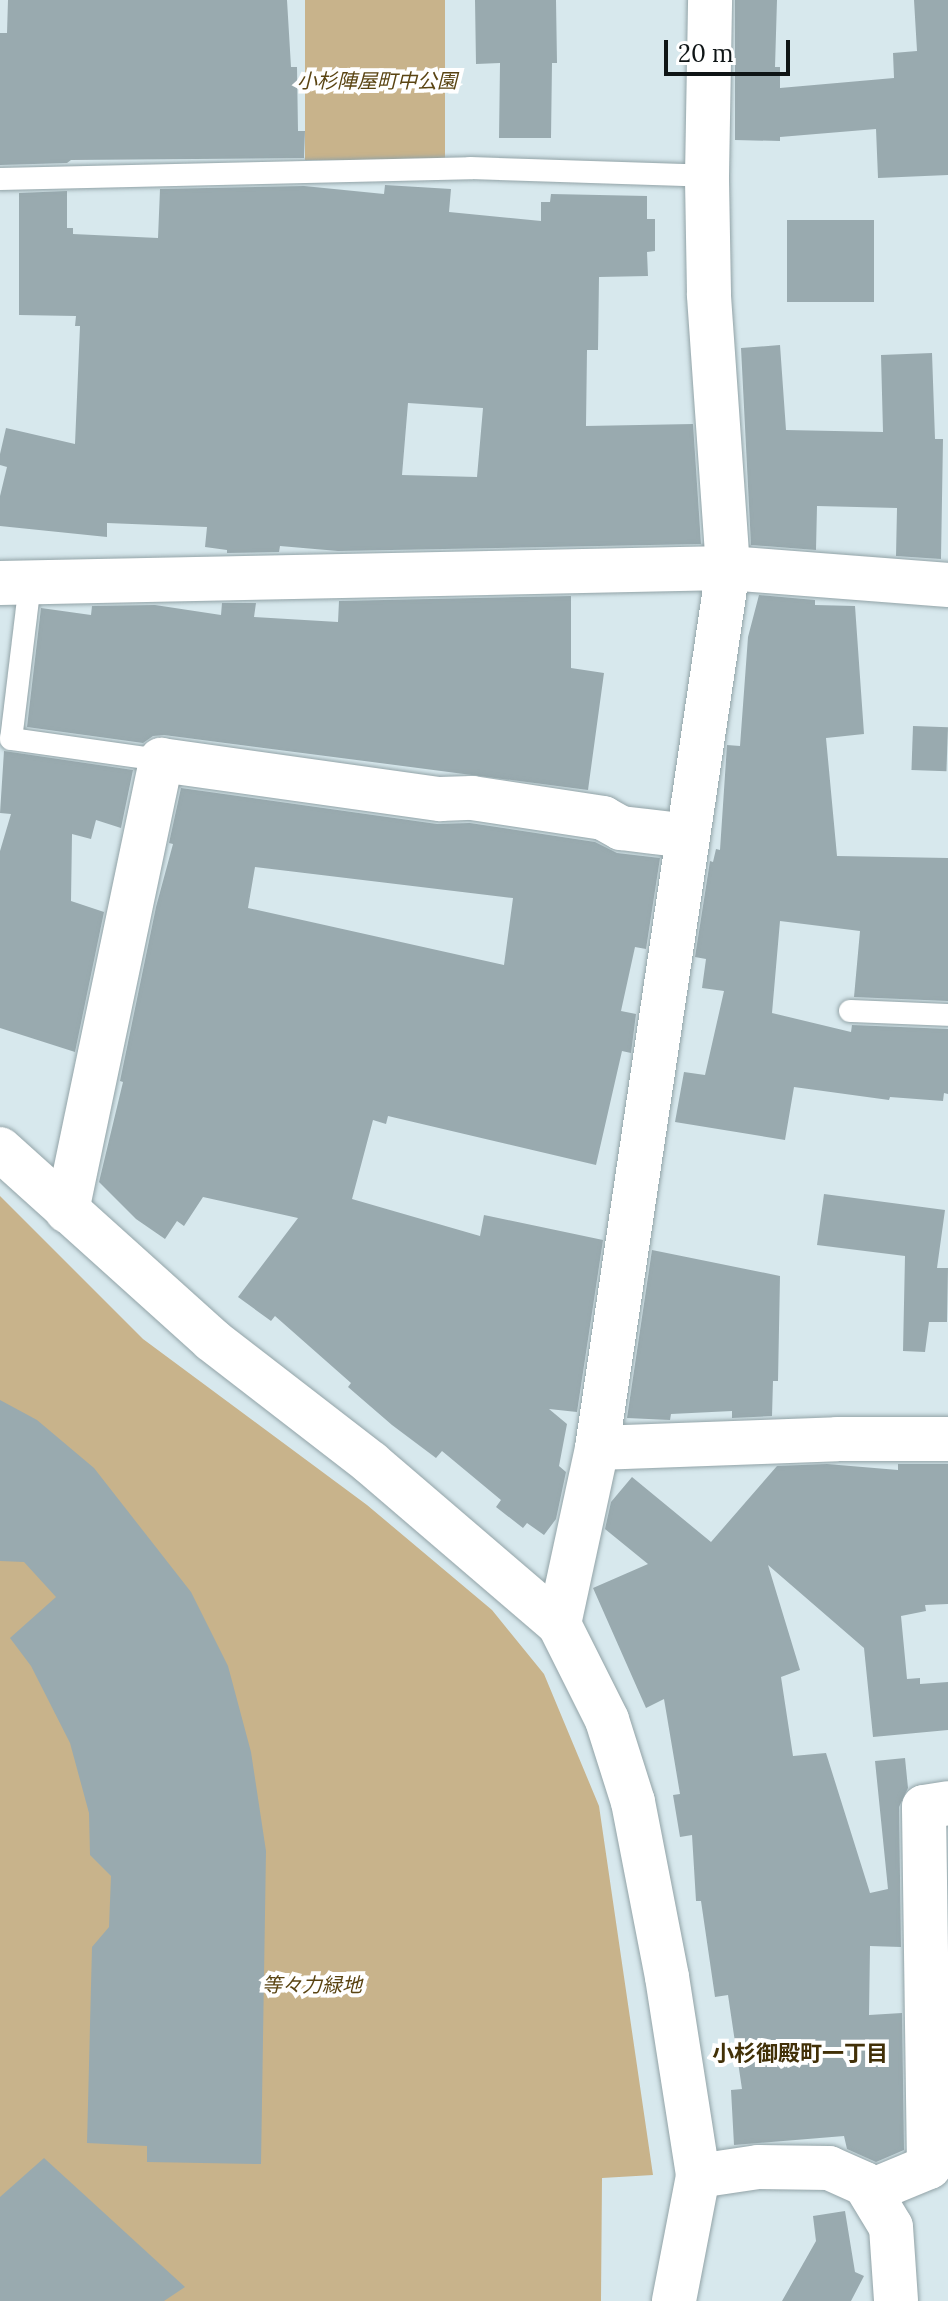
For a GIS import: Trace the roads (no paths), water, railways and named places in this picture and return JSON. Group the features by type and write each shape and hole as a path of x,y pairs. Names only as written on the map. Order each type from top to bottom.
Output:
{"street":[{"path":"559,1624 597,1448 728,568 709,294 707,176 710,0"},
{"path":"15,583 728,568 948,585"},
{"path":"67,1211 161,760 440,799 472,798 603,818 621,828 688,836"},
{"path":"0,1149 212,1340 371,1463 559,1624 607,1720 633,1802 667,1977 698,2176 674,2301"},
{"path":"597,1448 837,1439 948,1439"},
{"path":"871,2191 929,2167 924,1807 948,1803"},
{"path":"698,2176 758,2167 829,2168 848,2174 871,2191 891,2227 896,2301"}],"lane":[{"path":"0,179 470,168 707,176"},
{"path":"15,583 11,739 161,760"},
{"path":"850,1011 948,1015"}],"district":[{"name":"小杉御殿町一丁目","path":"800,2054"}],"park label":[{"name":"小杉陣屋町中公園","path":"377,80"},
{"name":"等々力緑地","path":"312,1984"}]}
